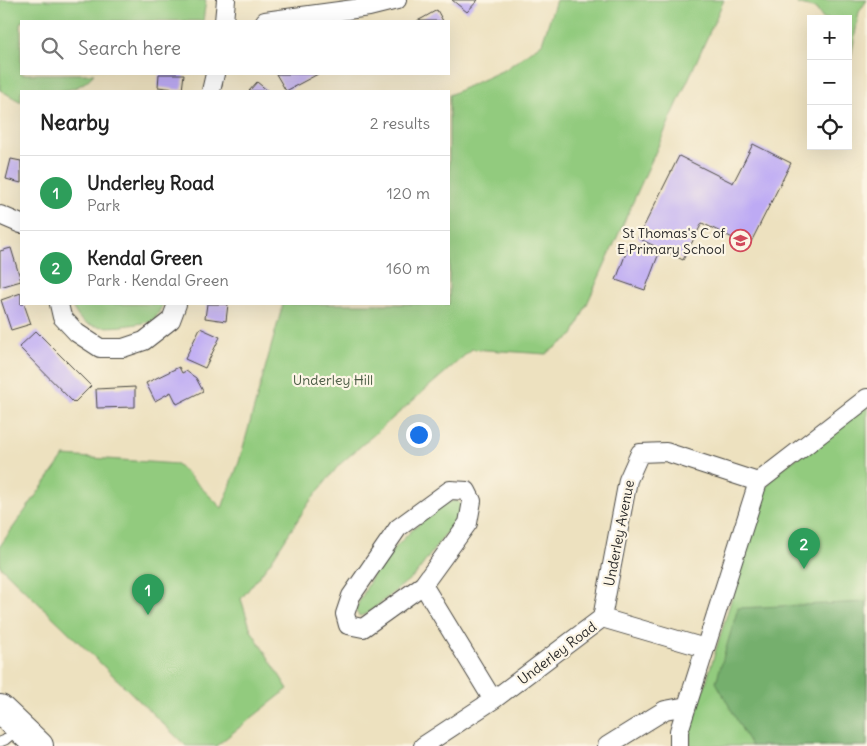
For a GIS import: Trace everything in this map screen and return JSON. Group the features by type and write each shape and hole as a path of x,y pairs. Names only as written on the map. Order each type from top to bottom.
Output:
{"highway":[{"path":"0,709 19,739"}],"street":[{"path":"224,20 226,0"},
{"path":"272,20 369,7 397,0"},
{"path":"211,90 215,75"},
{"path":"0,215 20,224"},
{"path":"59,305 62,317 77,333 100,348 123,348 144,341 171,320 177,305"},
{"path":"679,746 679,731 758,482 867,398"},
{"name":"Underley Avenue","path":"602,618 628,480 640,453 666,452 758,482"},
{"path":"450,490 467,491 472,501 468,523 423,585 363,628 348,625 345,614 351,596 398,528 450,490"},
{"path":"423,585 493,700"},
{"name":"Underley Road","path":"423,746 493,700 602,618 705,648"},
{"path":"607,746 665,710 687,706"}],"green space":[{"path":"0,0 206,0 203,20 20,20 20,75 93,75 78,86 65,90 20,90 20,101 0,90"},
{"name":"Underley Hill","path":"556,0 724,0 573,335 546,354 472,349 339,465 308,504 271,561 241,599 251,630 288,689 216,746 186,746 0,566 0,546 64,456 177,464 222,508 239,462 283,305 450,305 450,95 506,69 542,43"},
{"path":"799,0 867,0 859,12 852,52 852,15 820,15 816,9 797,4"},
{"path":"71,305 162,305 154,321 106,327 88,324 81,320"},
{"path":"867,406 867,746 690,746 690,734 766,487 779,471"},
{"path":"452,501 458,501 462,506 460,514 416,574 367,614 359,616 355,610 377,567 409,533 440,506"},
{"path":"867,602 867,746 751,746 716,682 738,608"}],"building":[{"path":"452,0 478,0 467,12"},
{"path":"437,10 442,20 419,20"},
{"path":"159,75 184,75 182,90 158,87"},
{"path":"277,75 316,75 288,90 285,90"},
{"path":"257,82 267,90 250,90"},
{"path":"753,144 791,163 749,246 702,223 683,260 638,238 679,156 733,183"},
{"path":"11,159 20,161 20,183 6,179"},
{"path":"630,242 659,253 645,290 616,280"},
{"path":"11,248 20,281 0,287 0,251"},
{"path":"20,293 20,305 24,305 31,324 11,330 1,300"},
{"path":"207,305 228,305 226,321 205,318"},
{"path":"200,328 220,337 205,368 185,359"},
{"path":"36,331 91,386 74,403 19,347"},
{"path":"179,367 182,373 186,371 196,378 203,391 177,404 171,392 155,401 146,383"},
{"path":"135,387 135,407 97,408 96,389"}],"place":[{"name":"St Thomas's C of E Primary School","path":"741,241"},
{"name":"Kendal Green","path":"804,569"},
{"name":"Underley Road","path":"148,615"}]}
